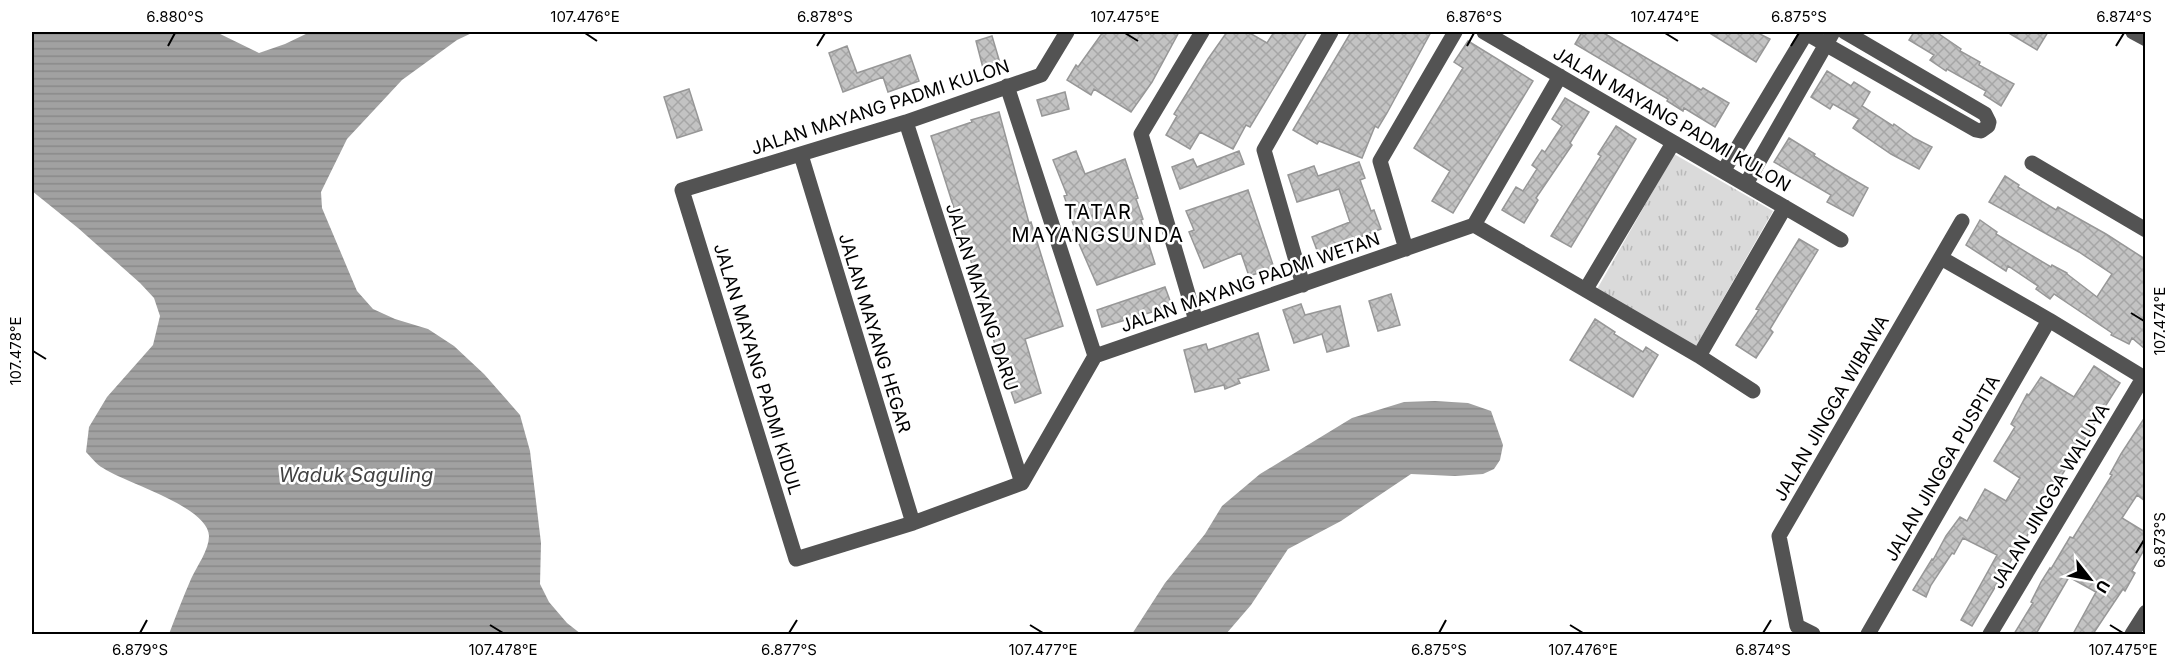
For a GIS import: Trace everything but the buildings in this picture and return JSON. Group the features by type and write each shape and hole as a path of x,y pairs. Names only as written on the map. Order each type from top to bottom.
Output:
{"street":[{"name":"JALAN MAYANG PADMI KULON","path":"682,190 906,122 1041,75 1067,32"},
{"path":"1196,321 1141,134 1203,32"},
{"path":"1303,285 1264,150 1331,32"},
{"path":"1406,249 1380,161 1455,32"},
{"name":"JALAN MAYANG PADMI KULON","path":"1484,32 1841,240"},
{"path":"1724,170 1806,32 1829,37 1976,130 1985,129 1988,126 1989,122 1985,114 1845,32"},
{"path":"2133,32 2145,39"},
{"path":"1746,184 1829,37"},
{"path":"1560,76 1474,225 1699,356 1753,391"},
{"path":"913,523 1022,483 1095,356 1007,86"},
{"name":"JALAN MAYANG DARU","path":"906,122 1022,483"},
{"path":"1586,290 1673,143"},
{"name":"JALAN MAYANG HEGAR","path":"801,154 913,523"},
{"path":"2032,163 2145,231"},
{"name":"JALAN MAYANG PADMI KIDUL","path":"682,190 796,559 913,523"},
{"path":"1699,356 1785,207"},
{"name":"JALAN JINGGA WIBAWA","path":"1813,634 1797,626 1779,536 1962,221"},
{"name":"JALAN MAYANG PADMI WETAN","path":"1095,356 1474,225"},
{"path":"1941,258 2144,378"},
{"name":"JALAN JINGGA PUSPITA","path":"1868,634 2049,320"},
{"name":"JALAN JINGGA WALUYA","path":"1990,634 2144,378"},
{"path":"2132,634 2145,612"}],"green space":[{"path":"1674,154 1773,211 1695,348 1596,291"}],"water":[{"name":"Waduk Saguling","path":"32,32 216,32 259,53 310,32 474,32 457,40 402,80 347,139 321,192 322,208 357,291 373,309 395,319 428,329 454,346 484,374 520,415 530,451 541,543 540,584 549,602 567,623 581,634 169,634 191,579 207,547 209,536 205,525 181,505 101,467 86,452 89,427 107,397 153,345 160,316 154,298 140,283 32,191"},
{"path":"1404,402 1468,403 1491,411 1503,445 1500,460 1494,469 1483,474 1455,476 1411,474 1341,521 1288,549 1251,605 1226,634 1132,634 1165,583 1205,534 1222,506 1260,474 1352,418"}],"district":[{"name":"TATAR MAYANGSUNDA","path":"1098,224"}]}
